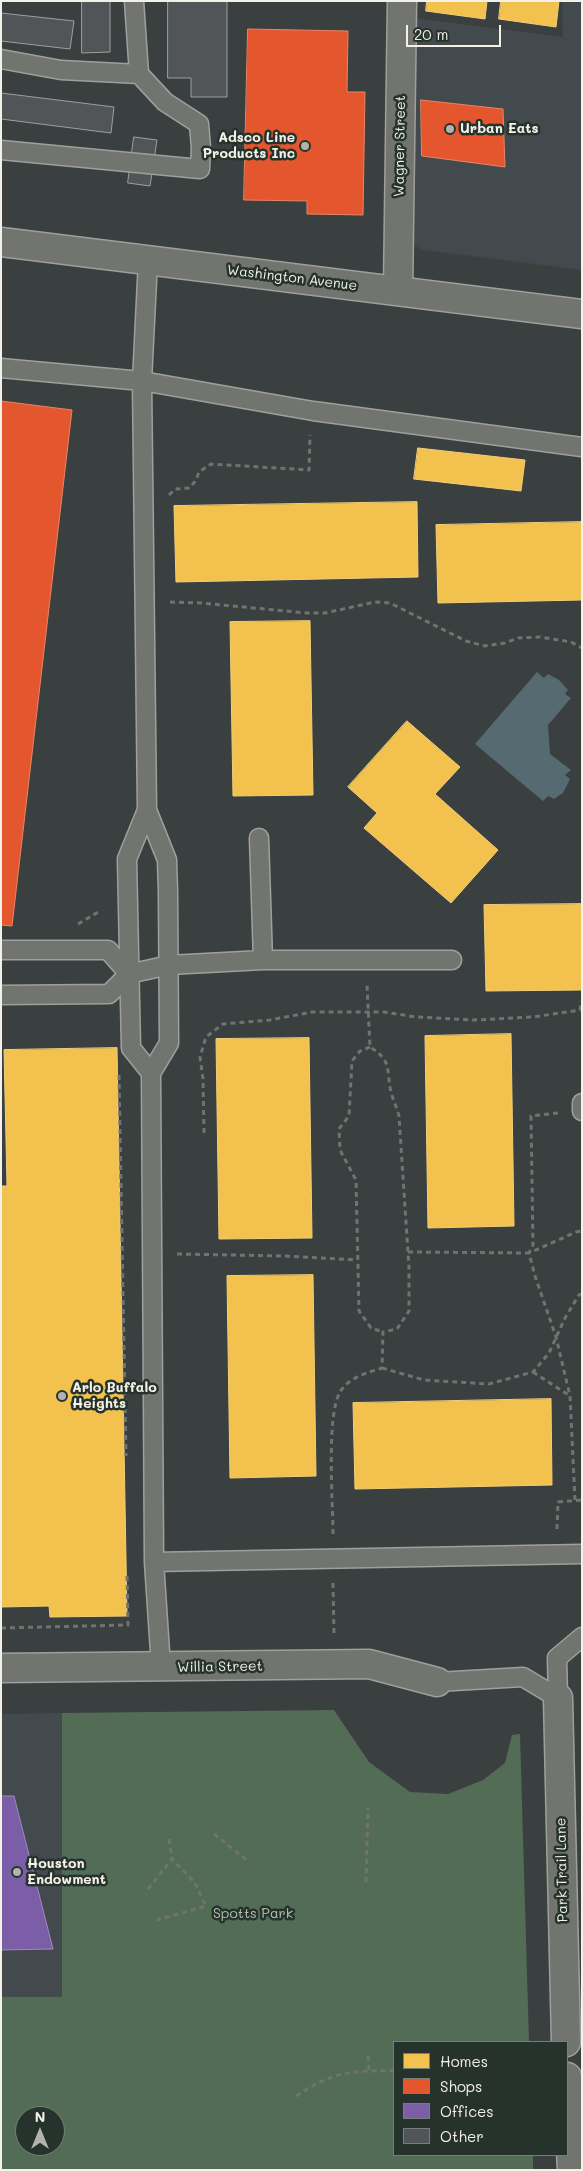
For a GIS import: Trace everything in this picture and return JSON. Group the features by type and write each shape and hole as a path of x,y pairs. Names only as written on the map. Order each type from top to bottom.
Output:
{"street":[{"name":"Wagner Street","path":"398,292 402,1"},
{"name":"Washington Avenue","path":"1,242 582,314"},
{"name":"Willia Street","path":"1,1668 369,1664 437,1682"},
{"name":"Park Trail Lane","path":"558,1698 572,1851 566,2041"},
{"path":"568,2096 572,2170"}],"lane":[{"path":"1,150 200,169 199,124 165,102 139,74 134,1"},
{"path":"1,59 61,70 139,74"},
{"path":"148,260 142,382 147,810 167,860 169,965 169,1043 151,1073 154,1562 161,1667"},
{"path":"1,368 142,382 311,410 582,447"},
{"path":"147,810 127,859 131,1048 151,1073"},
{"path":"259,838 262,960"},
{"path":"1,950 108,950 129,974"},
{"path":"1,995 109,994 129,974 169,965 262,960 452,960"},
{"path":"582,1103 582,1110"},
{"path":"154,1562 582,1554"},
{"path":"558,1698 556,1658 582,1637"},
{"path":"437,1682 522,1677 558,1698"}],"path":[{"path":"167,497 175,490 190,488 199,472 211,464 309,470 311,410"},
{"path":"166,602 201,603 307,613 326,613 375,602 390,603 466,641 485,646 505,643 518,638 540,637 571,642 582,648"},
{"path":"204,1134 203,1079 200,1057 206,1037 222,1024 270,1020 312,1012 367,1012 474,1020 533,1017 580,1010 581,1001"},
{"path":"367,1012 370,1047"},
{"path":"370,1047 381,1053 389,1067 391,1092 399,1116 408,1252 409,1311 397,1329 383,1332 371,1328 360,1311 356,1180 340,1150 339,1129 349,1116 352,1061 360,1051 370,1047"},
{"path":"117,1069 120,1079 126,1456"},
{"path":"575,1500 570,1396 556,1337 529,1253 533,1245 531,1116 582,1110"},
{"path":"408,1252 529,1253 576,1232 582,1232"},
{"path":"152,1254 284,1256 357,1260"},
{"path":"334,1665 332,1416 340,1392 358,1376 382,1368 424,1380 489,1384 533,1372 549,1352 565,1318 579,1295 582,1294"},
{"path":"382,1368 383,1332"},
{"path":"533,1372 570,1396"},
{"path":"556,1555 558,1502 582,1500"},
{"path":"1,1628 128,1625 127,1566"},
{"path":"366,1882 368,1808"},
{"path":"214,1834 248,1861"},
{"path":"157,1920 206,1906 195,1883 172,1859 169,1839"},
{"path":"148,1889 172,1859"},
{"path":"368,2056 369,2070"},
{"path":"296,2096 326,2078 342,2073 369,2070 393,2071"}],"shaded area":[{"path":"562,1 582,1 582,270 423,250 415,246 409,231 414,18 563,37"},
{"path":"62,1713 62,1997 1,1997 1,1714"}],"green space":[{"name":"Spotts Park","path":"334,1710 369,1762 410,1792 448,1794 483,1780 505,1763 512,1735 520,1734 529,2041 393,2041 393,2156 533,2156 533,2170 1,2170 1,1997 62,1997 62,1713"}],"water":[{"path":"537,672 544,678 548,674 559,680 568,690 565,694 571,698 548,725 550,754 571,770 565,775 570,779 563,793 554,799 548,796 543,801 475,744"}],"building: Homes":[{"path":"427,1 487,1 485,19 426,11"},
{"path":"501,1 559,1 556,27 499,19"},
{"path":"418,448 525,460 521,491 414,479"},
{"path":"417,502 418,577 176,582 174,506"},
{"path":"582,522 582,600 438,603 436,525"},
{"path":"310,621 313,795 233,796 230,622"},
{"path":"407,721 460,767 435,794 498,850 451,903 364,828 377,813 348,787"},
{"path":"582,904 582,990 486,991 484,905"},
{"path":"511,1034 514,1226 428,1228 425,1036"},
{"path":"309,1038 312,1238 219,1239 216,1039"},
{"name":"Arlo Buffalo Heights","path":"117,1048 127,1616 50,1617 49,1606 1,1607 1,1186 7,1186 4,1050"},
{"path":"313,1275 316,1476 230,1478 227,1276"},
{"path":"551,1399 552,1485 355,1489 353,1403"}],"building: Shops":[{"name":"Adsco Line Products Inc","path":"248,29 348,31 347,92 365,92 363,215 307,214 307,201 244,200"},
{"path":"421,100 503,109 505,167 422,156"},
{"path":"1,401 72,410 12,926 1,925"}],"building: Offices":[{"name":"Houston Endowment","path":"1,1796 14,1796 53,1949 1,1950"}],"building: Other":[{"path":"82,1 110,1 110,52 82,53"},
{"path":"168,1 227,1 227,97 191,97 191,78 168,78"},
{"path":"1,13 74,21 70,49 1,41"},
{"path":"1,93 114,107 111,133 1,119"},
{"path":"134,137 157,140 150,186 128,183"}],"place":[{"name":"Urban Eats","path":"450,129"},
{"name":"Adsco Line Products Inc","path":"305,146"},
{"name":"Arlo Buffalo Heights","path":"62,1396"},
{"name":"Houston Endowment","path":"17,1872"}]}
